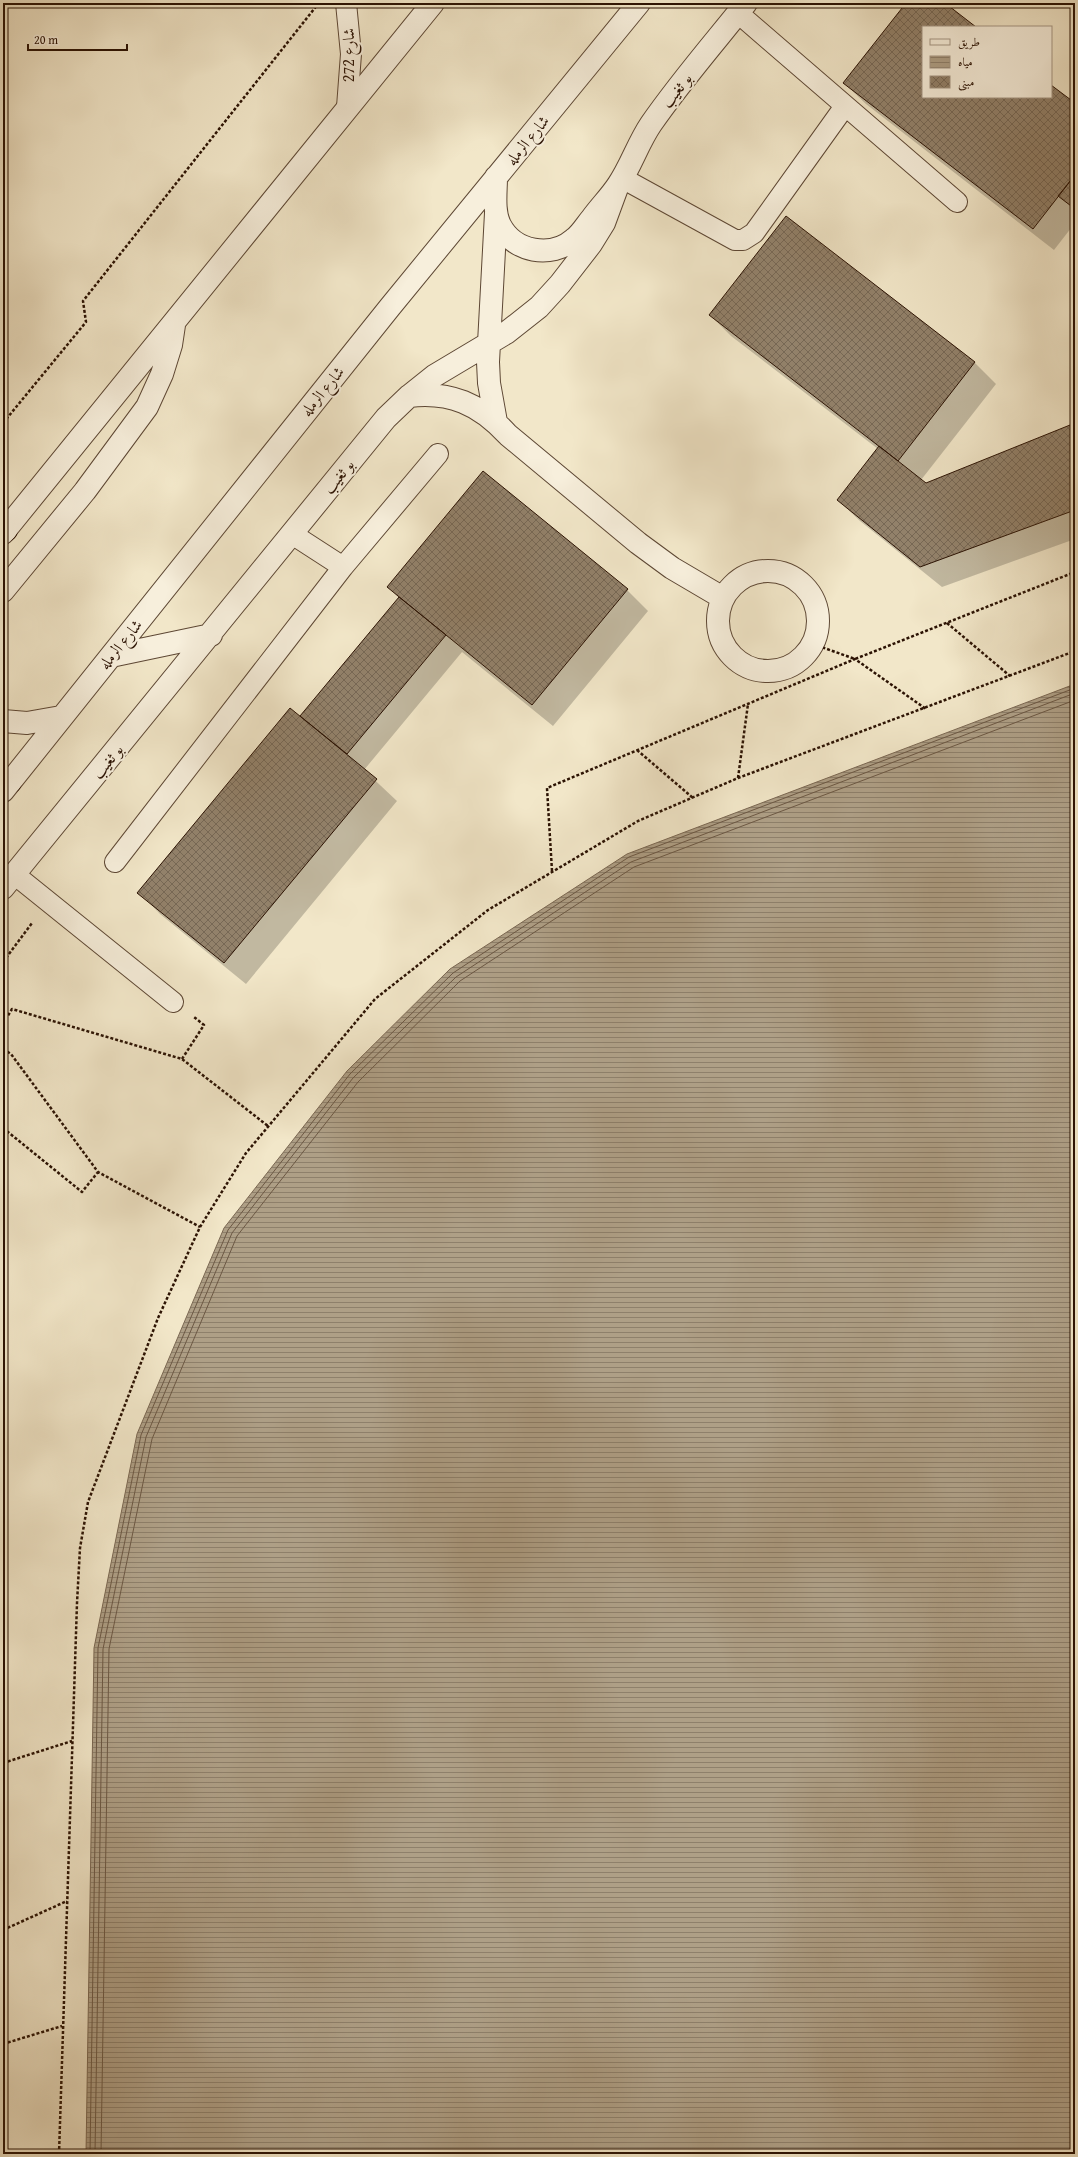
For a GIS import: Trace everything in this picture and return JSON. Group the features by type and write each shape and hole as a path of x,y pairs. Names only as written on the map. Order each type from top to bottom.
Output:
{"street":[{"path":"4,531 433,3"},
{"name":"شارع الرمله","path":"5,787 496,177 639,3"},
{"name":"بو ثغيب","path":"9,881 211,635 386,418 409,396 434,376 522,322 560,284 591,244 604,223 620,182 650,126 668,100 742,8"},
{"name":"بو ثغيب","path":"496,177 496,212 489,343 489,383 496,422"},
{"name":"بو ثغيب","path":"496,212 499,224 508,236 517,243 528,249 543,251 555,250 565,246 576,238 620,182"},
{"path":"3,591 85,491 147,407 164,367 171,345 175,322"},
{"path":"409,396 429,394 454,398 496,422 508,435 638,543 672,568 722,598"},
{"path":"768,570 787,574 799,581 809,591 817,607 819,626 813,644 802,658 786,668 767,671 741,664 727,651 719,634 718,615 722,598 734,583 750,574 768,570"},
{"path":"111,656 211,635"},
{"path":"3,721 27,723 61,718"}],"lane":[{"name":"شارع 272","path":"346,3 351,54 347,107"},
{"path":"742,8 845,106 957,202"},
{"path":"620,182 734,240 744,240 754,233 845,106"},
{"path":"115,862 343,567 438,454"},
{"path":"292,534 343,567"},
{"path":"9,881 48,901 173,1002"}],"path":[{"path":"3,423 86,322 83,301 319,3"},
{"path":"552,871 547,788 855,659 1075,572"},
{"path":"947,622 1010,676"},
{"path":"813,644 855,659 926,709"},
{"path":"59,2154 62,2026 80,1548 88,1502 158,1318 200,1227 246,1153 375,999 488,910 552,871 638,821 738,778 926,709 1075,651"},
{"path":"738,778 748,704"},
{"path":"637,750 693,798"},
{"path":"3,962 48,901"},
{"path":"173,1002 204,1025 182,1059"},
{"path":"3,1024 12,1009 182,1059 268,1126"},
{"path":"3,1049 11,1054 98,1172 200,1227"},
{"path":"3,1128 82,1192 98,1172"},
{"path":"3,1763 72,1742"},
{"path":"3,1930 67,1901"},
{"path":"3,2044 62,2026"}],"water":[{"path":"1075,684 1075,2154 86,2154 94,1648 137,1434 224,1228 347,1071 450,969 627,854"}],"building":[{"path":"906,3 945,3 975,26 922,26 922,98 1052,98 1052,86 1075,103 1075,175 1033,229 843,83"},
{"path":"1075,175 1075,209 1058,196"},
{"path":"786,216 975,362 898,461 709,315"},
{"path":"1075,423 1075,510 920,567 837,500 879,446 926,483"},
{"path":"483,471 628,589 532,705 387,587"},
{"path":"399,597 446,635 347,754 300,716"},
{"path":"290,708 377,779 224,963 137,893"}]}
